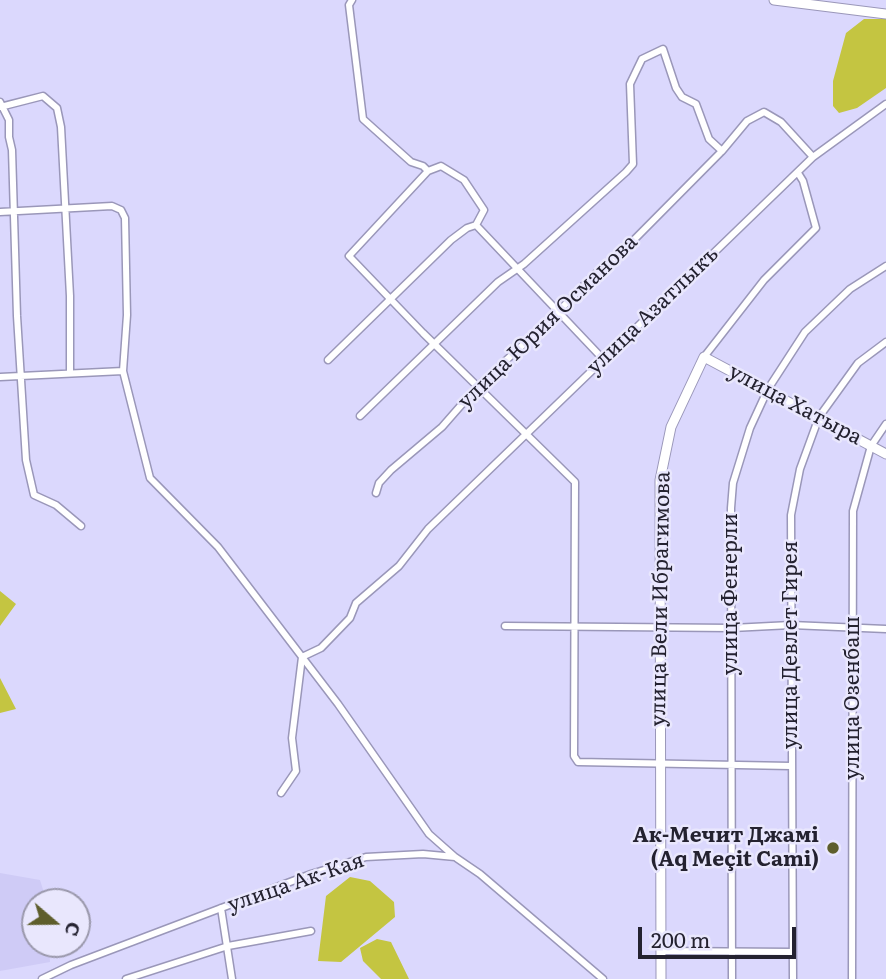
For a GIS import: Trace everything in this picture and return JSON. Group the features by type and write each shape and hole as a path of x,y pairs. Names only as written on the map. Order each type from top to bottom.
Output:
{"street":[{"path":"352,0 349,5 363,119 377,135 428,172"},
{"path":"774,0 886,14"},
{"path":"360,416 434,344 633,164 630,84 642,60 663,49 676,88 682,97 696,104 709,139 722,151"},
{"path":"70,372 70,296 63,209 61,127 57,108 43,96 1,105 12,150 26,460 34,495 56,505 81,526"},
{"name":"улица Азатлыкъ","path":"302,657 329,640 350,618 356,604 399,565 428,529 813,157 834,138 886,104"},
{"name":"улица Юрия Османова","path":"376,493 391,470 442,427 477,387 558,312 722,151 747,121 764,112 782,122 813,157"},
{"path":"328,360 393,300 451,240 476,225 484,210 464,180 442,166 428,172 349,256 393,300 434,344 575,482 574,756 578,762 791,766"},
{"name":"улица Вели Ибрагимова","path":"661,979 658,626 660,480 671,428 704,357 764,280 816,228 803,181 797,173"},
{"path":"0,212 112,206 121,209 125,218 127,315 123,370 150,478 218,547 302,657 421,824 455,857 480,874 603,979"},
{"path":"476,225 603,359"},
{"name":"улица Фенерли","path":"732,979 730,765 733,483 750,428 768,389 805,332 850,289 886,266"},
{"name":"улица Девлет Гирея","path":"793,979 791,515 800,469 818,417 858,363 886,342"},
{"name":"улица Хатыра","path":"704,357 886,454"},
{"path":"0,377 123,370"},
{"name":"улица Озенбаш","path":"852,979 853,512 871,446 886,424"},
{"path":"505,626 530,628 576,624 732,628 791,625 886,629"},
{"path":"281,793 296,771 292,738 302,657"},
{"name":"улица Ак-Кая","path":"42,979 221,908 366,857 423,854 455,857"},
{"path":"221,908 232,979"},
{"path":"126,979 228,946 311,931"},
{"path":"662,951 793,951"}],"shaded area":[{"path":"864,19 886,19 886,88 857,108 839,113 833,106 833,81 846,33"},
{"path":"0,591 16,604 0,626"},
{"path":"0,678 16,709 0,713"},
{"path":"0,873 40,880 43,888 21,888 21,958 50,958 50,962 0,971"},
{"path":"350,877 370,881 394,902 395,917 341,962 318,961 326,896"},
{"path":"377,939 391,942 409,979 381,979 363,961 360,948"}],"place":[{"name":"Ак-Мечит Джамі (Aq Meçit Cami)","path":"833,848"}]}
